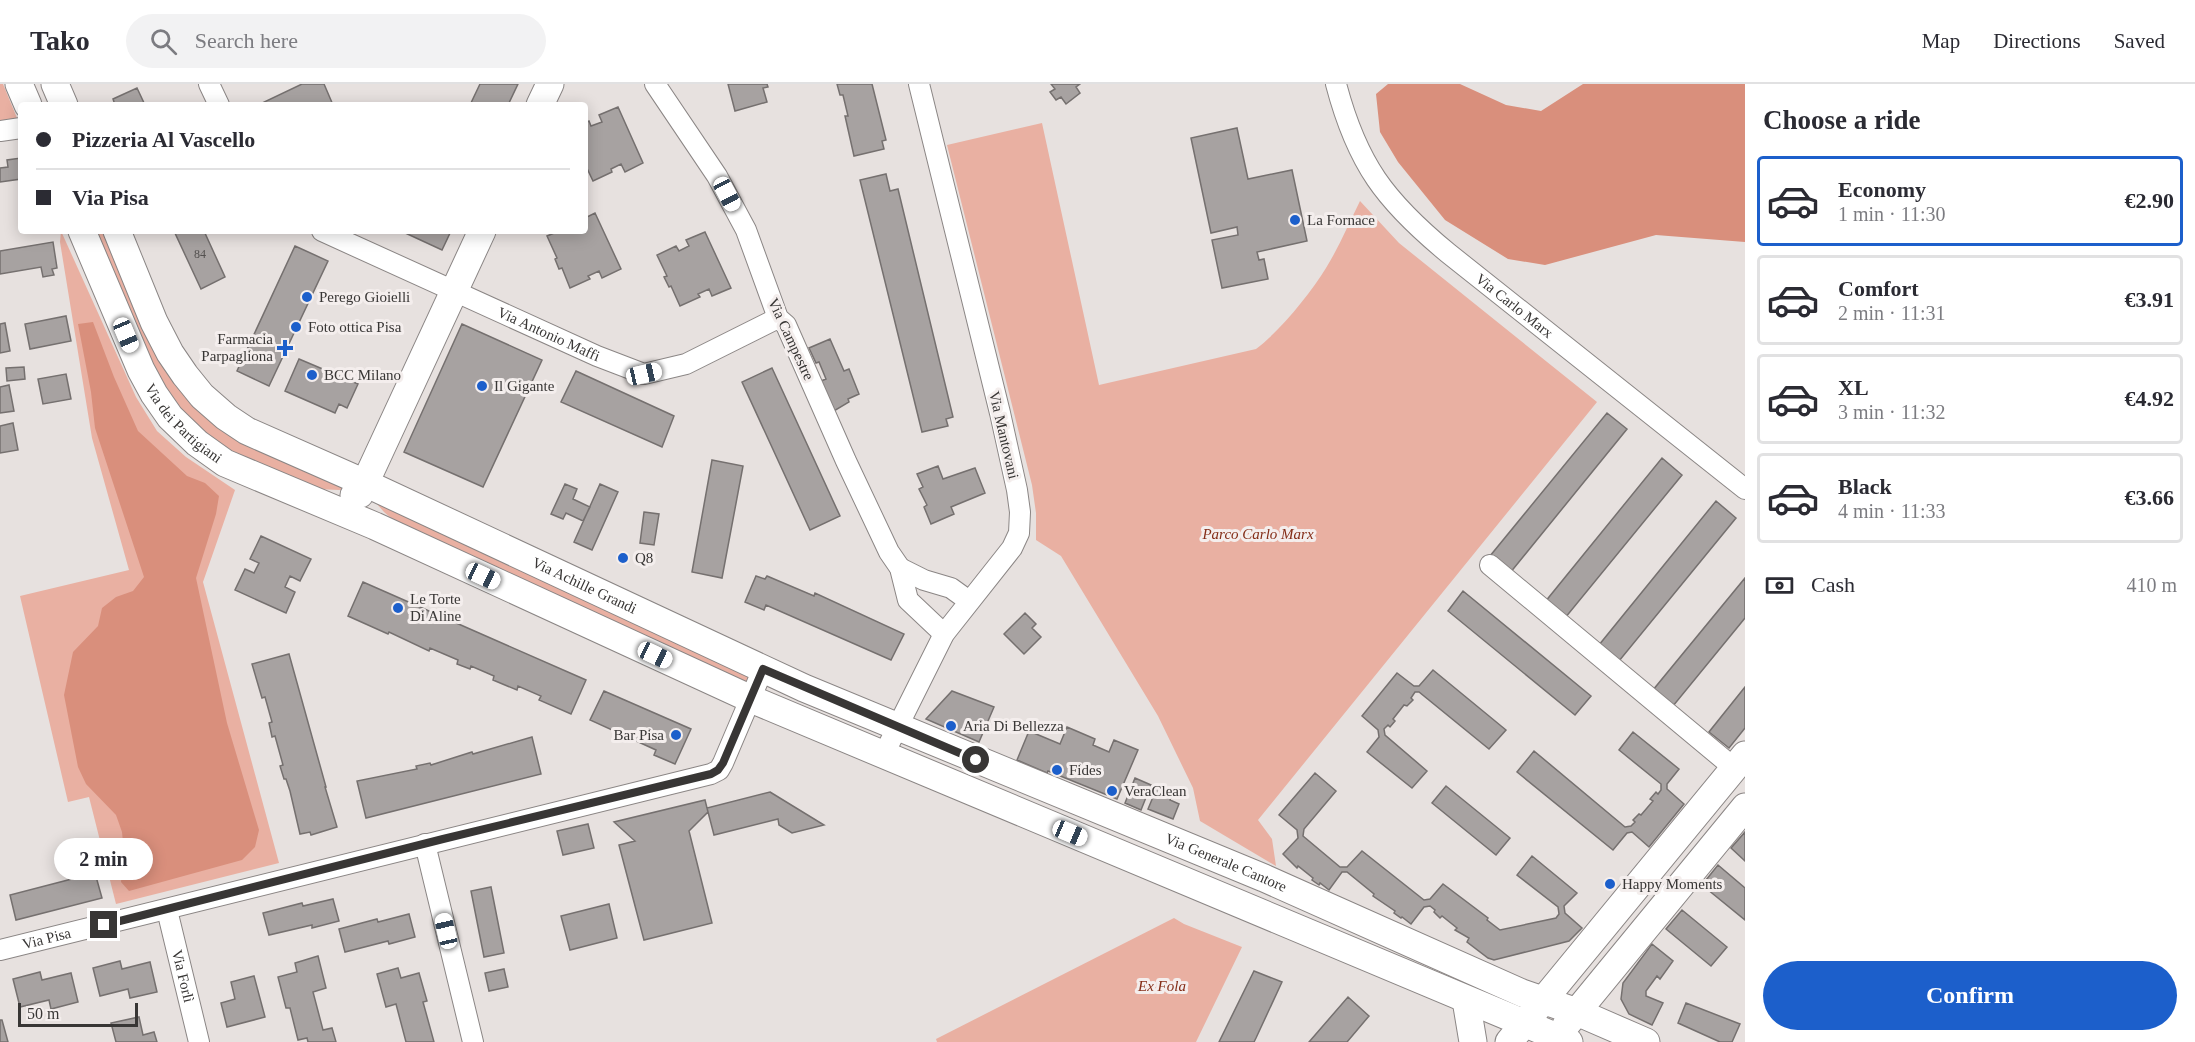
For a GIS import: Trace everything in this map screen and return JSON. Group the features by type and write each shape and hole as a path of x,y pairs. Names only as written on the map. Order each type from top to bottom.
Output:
{"street":[{"path":"20,84 27,102"},
{"path":"55,84 63,102"},
{"path":"209,84 218,102"},
{"path":"541,102 550,84"},
{"name":"Via Campestre","path":"655,84 717,176 746,230 778,318 786,325 846,461 889,552 900,568 908,600 944,634"},
{"name":"Via Mantovani","path":"884,754 944,634 1003,562 1019,534 1020,512 1000,412 919,84"},
{"name":"Via Carlo Marx","path":"1336,84 1356,145 1373,174 1401,212 1448,253 1745,489"},
{"path":"0,131 18,128"},
{"name":"Via dei Partigiani","path":"83,234 141,370 170,417 198,443 225,463 375,526"},
{"name":"Via dei Partigiani","path":"118,234 154,322 170,353 202,396 226,417 247,431 362,488"},
{"name":"Via Antonio Maffi","path":"329,234 597,356 644,374 686,364 778,318"},
{"path":"303,495 341,499 362,488 481,234"},
{"path":"362,488 375,526 751,699 1466,1000 1517,1033 1558,1040 1577,1012 1745,807"},
{"name":"Via Achille Grandi","path":"362,488 804,688"},
{"path":"1490,565 1739,761 1517,1033"},
{"path":"900,568 924,580 951,588 969,601"},
{"name":"Via Pisa","path":"0,950 711,774 723,763 763,669"},
{"name":"Via Generale Cantore","path":"804,688 1264,878 1543,1001 1577,1012 1646,1042"},
{"path":"425,844 473,1042"},
{"name":"Via Forlì","path":"167,910 199,1042"},
{"path":"1605,926 1630,948"},
{"path":"1466,1000 1473,1042"}],"green space":[{"path":"0,84 3,84 17,118 13,122 0,124"},
{"name":"Parco Carlo Marx","path":"1042,123 1099,385 1256,349 1284,322 1319,278 1335,252 1360,201 1399,243 1597,402 1258,820 1272,839 1276,866 1200,821 1193,788 1158,716 1061,556 1036,540 1036,513 1032,485 947,145"},
{"path":"62,234 136,397 157,431 186,457 235,490 203,582 279,863 116,904 89,797 68,802 20,596 129,570 92,438 60,242"},
{"path":"94,234 106,234 166,367 350,488 317,489 229,454 174,404 152,371"},
{"path":"369,495 751,672 747,683 398,524"},
{"name":"Ex Fola","path":"1174,918 1242,947 1196,1042 937,1042 936,1039"}],"shaded area":[{"path":"1388,84 1460,84 1506,105 1541,111 1583,84 1745,84 1745,242 1656,235 1545,265 1508,259 1445,220 1398,162 1380,132 1376,94"},
{"path":"93,322 138,431 187,476 205,483 219,496 216,514 196,578 227,723 259,830 255,847 242,860 129,891 121,882 124,852 122,832 116,815 86,784 78,767 64,695 73,652 98,626 102,608 116,597 133,591 144,577 95,428 91,392 78,324"}],"building":[{"path":"302,84 324,84 332,102 264,102"},
{"path":"480,84 518,84 509,102 471,102"},
{"path":"728,84 767,84 768,87 763,88 767,102 735,111"},
{"path":"837,84 872,84 886,140 882,141 884,149 854,156 845,116 848,116 843,95 840,95"},
{"path":"1051,84 1080,84 1076,87 1080,93 1066,104 1061,97 1056,100 1050,92 1055,89"},
{"path":"137,88 144,102 114,102 113,99"},
{"path":"618,107 643,163 625,172 621,164 611,169 612,172 593,181 588,170 588,122 591,126 602,122 599,115"},
{"path":"1237,128 1248,179 1292,170 1307,241 1257,252 1259,260 1264,259 1268,279 1222,288 1212,240 1238,235 1237,227 1211,233 1191,138"},
{"path":"18,158 18,179 0,182 0,168 8,167 7,160"},
{"path":"886,174 890,191 898,189 953,417 946,419 948,426 922,432 860,180"},
{"path":"595,213 621,269 602,278 599,271 588,276 590,279 570,288 562,268 559,269 555,259 557,258 547,236 588,234 588,216"},
{"path":"705,232 731,288 712,296 709,289 698,294 700,297 680,306 664,277 667,276 657,255 676,246 679,251 689,246 686,240"},
{"path":"175,234 205,234 225,277 201,289"},
{"path":"407,234 450,234 442,250"},
{"path":"53,242 57,268 52,269 54,275 43,277 41,267 0,274 0,251"},
{"path":"295,246 328,261 269,386 237,371"},
{"path":"66,316 71,341 30,349 25,324"},
{"path":"5,323 10,351 0,353 0,324"},
{"name":"Il Gigante","path":"462,324 542,360 483,487 404,452"},
{"path":"830,339 844,371 849,369 859,394 848,399 849,402 834,411 821,381 826,379 819,362 816,363 809,348"},
{"path":"299,359 358,384 347,408 339,404 335,413 285,391"},
{"path":"24,367 25,379 7,381 6,368"},
{"path":"772,368 840,516 810,530 742,382"},
{"path":"576,371 674,416 662,447 561,402"},
{"path":"66,374 71,399 43,404 38,379"},
{"path":"9,385 14,411 0,413 0,387"},
{"path":"1607,413 1627,429 1510,573 1490,556"},
{"path":"13,423 18,450 0,453 0,426"},
{"path":"1662,458 1682,475 1565,618 1545,602"},
{"path":"712,460 743,466 722,578 692,572"},
{"path":"938,466 943,479 975,468 985,493 951,507 954,514 931,524 924,507 927,505 919,489 923,487 917,474"},
{"path":"565,484 577,489 573,499 590,507 583,521 566,513 563,519 551,514"},
{"path":"600,484 618,492 592,550 574,542"},
{"path":"1716,501 1736,518 1619,661 1599,645"},
{"path":"644,512 659,514 654,545 640,543"},
{"path":"261,536 311,559 300,581 290,576 285,587 295,592 286,613 235,590 245,569 254,573 259,563 250,559"},
{"path":"756,576 765,579 767,576 814,596 815,593 904,634 891,660 766,605 764,610 745,602"},
{"path":"1745,578 1745,618 1673,706 1653,690"},
{"path":"363,582 586,680 571,714 539,700 541,696 518,686 517,690 493,680 494,676 471,666 470,669 457,664 458,660 430,648 429,651 348,616"},
{"path":"1463,591 1591,696 1575,715 1448,611"},
{"path":"1025,613 1036,624 1032,628 1041,637 1024,654 1004,634"},
{"path":"289,654 337,827 311,835 310,832 300,834 290,791 280,766 283,765 275,736 272,737 269,723 272,722 265,697 262,698 252,664"},
{"path":"1433,670 1506,730 1489,749 1419,692 1415,692 1411,698 1413,700 1407,706 1404,705 1390,727 1388,725 1384,729 1385,735 1427,771 1412,788 1367,752 1379,737 1378,730 1362,716 1397,673 1414,686 1419,686"},
{"path":"1745,687 1745,728 1729,748 1709,732"},
{"path":"604,691 691,729 675,764 654,755 656,750 590,720"},
{"path":"952,691 994,707 979,742 926,719"},
{"path":"1067,727 1095,739 1093,745 1109,752 1114,740 1138,750 1117,799 1017,760 1029,731 1060,744"},
{"path":"1633,732 1679,769 1667,784 1667,789 1684,804 1649,847 1632,832 1627,833 1613,850 1517,772 1534,751 1625,827 1631,826 1635,822 1633,820 1639,814 1641,815 1653,801 1650,799 1661,790 1661,784 1619,750"},
{"path":"532,737 541,774 366,818 357,781 417,769 416,766 430,763 431,765"},
{"path":"1315,773 1336,791 1304,829 1303,836 1340,867 1347,867 1362,851 1424,900 1430,899 1443,884 1488,918 1487,920 1500,930 1556,918 1559,914 1558,907 1517,875 1532,856 1577,893 1564,906 1565,913 1582,928 1569,941 1494,960 1467,942 1469,938 1455,930 1457,928 1442,916 1440,918 1430,906 1424,907 1411,924 1373,896 1374,894 1347,872 1342,872 1329,890 1320,883 1319,885 1283,854 1298,838 1297,830 1279,815"},
{"path":"1135,778 1151,785 1141,810 1125,803"},
{"path":"1158,785 1174,792 1170,800 1179,804 1173,819 1148,809"},
{"path":"1446,786 1510,838 1496,855 1432,803"},
{"path":"770,792 824,825 792,833 779,825 778,819 714,835 707,808"},
{"path":"705,800 708,812 689,831 712,923 644,940 619,845 635,841 614,822"},
{"path":"588,824 594,848 563,855 557,831"},
{"path":"1745,832 1745,861 1731,848"},
{"path":"1718,865 1745,888 1745,920 1702,885"},
{"path":"95,873 102,898 16,920 10,895"},
{"path":"491,887 504,953 484,957 471,891"},
{"path":"333,899 339,921 269,935 263,913 302,903 303,906"},
{"path":"609,904 617,938 570,950 561,916"},
{"path":"1682,910 1727,947 1711,966 1666,929"},
{"path":"409,914 415,937 345,952 339,929 377,919 378,922"},
{"path":"1652,944 1673,961 1660,979 1657,976 1646,991 1646,996 1663,1003 1652,1025 1629,1014 1621,999 1623,983"},
{"path":"318,956 326,988 313,992 323,1030 332,1028 336,1042 308,1042 307,1038 298,1040 290,1008 286,1008 278,977 297,972 295,963"},
{"path":"120,961 122,969 150,962 157,992 130,998 128,989 100,996 93,968"},
{"path":"398,968 401,978 419,973 427,1001 423,1002 434,1042 406,1042 396,1004 386,1007 377,974"},
{"path":"504,969 508,987 489,991 485,973"},
{"path":"1254,971 1282,982 1256,1038 1254,1042 1219,1042"},
{"path":"40,972 42,980 71,973 78,1002 51,1009 49,1000 20,1007 13,979"},
{"path":"254,976 265,1017 227,1027 221,1003 235,999 231,982"},
{"path":"1348,997 1369,1016 1347,1042 1309,1042"},
{"path":"1686,1003 1740,1024 1732,1042 1720,1042 1678,1023"},
{"path":"139,1017 143,1035 154,1032 157,1042 116,1042 111,1023"},
{"path":"0,1020 2,1020 8,1042 0,1042"}],"place":[{"name":"La Fornace","path":"1295,220"},
{"name":"Perego Gioielli","path":"307,297"},
{"name":"Foto ottica Pisa","path":"296,327"},
{"name":"Farmacia Parpagliona","path":"285,348"},
{"name":"BCC Milano","path":"312,375"},
{"name":"Il Gigante","path":"482,386"},
{"name":"Q8","path":"623,558"},
{"name":"Le Torte Di Aline","path":"398,608"},
{"name":"Aria Di Bellezza","path":"951,726"},
{"name":"Bar Pisa","path":"676,735"},
{"name":"Fides","path":"1057,770"},
{"name":"VeraClean","path":"1112,791"},
{"name":"Happy Moments","path":"1610,884"}],"route":[{"path":"104,925 711,774 723,763 763,669 976,760"}]}
